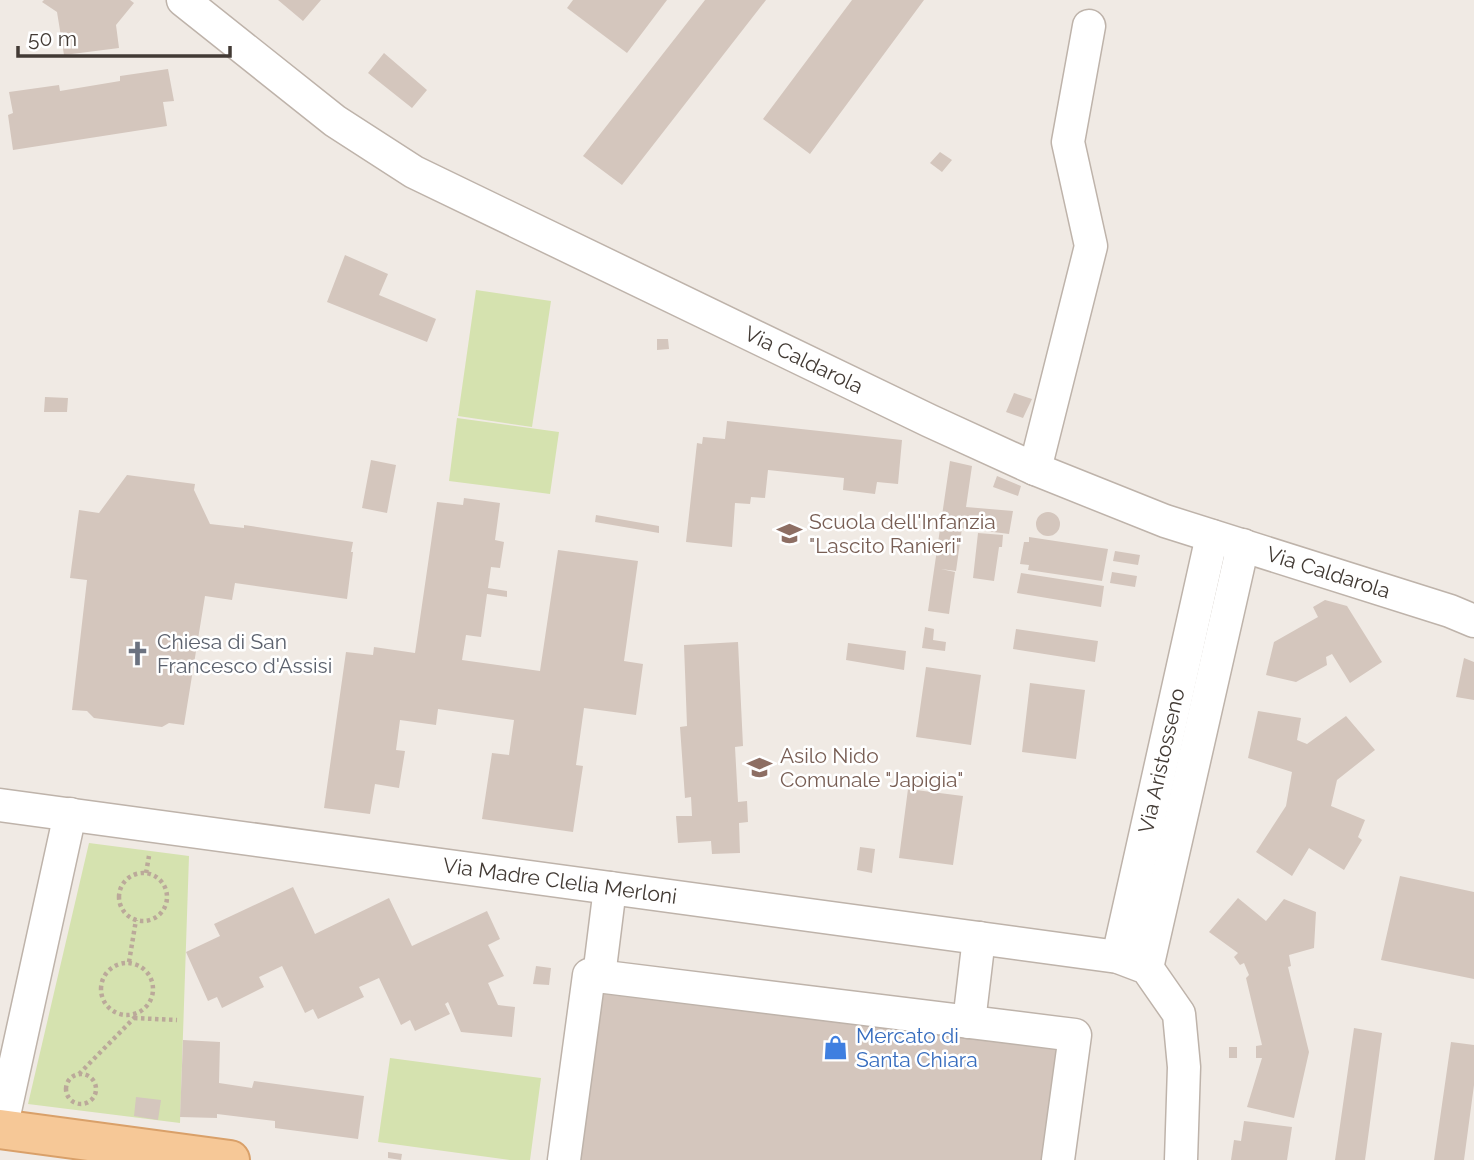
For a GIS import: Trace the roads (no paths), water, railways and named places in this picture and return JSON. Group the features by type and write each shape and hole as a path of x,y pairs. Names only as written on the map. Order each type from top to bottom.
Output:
{"main road":[{"path":"1,1129 230,1160"}],"street":[{"name":"Via Caldarola","path":"183,0 335,121 414,172 905,409 1128,508 1474,621"},
{"path":"1035,469 1091,246 1068,142 1090,26"},
{"name":"Via Aristosseno","path":"1133,962 1212,536"},
{"name":"Via Aristosseno","path":"1133,962 1243,545"},
{"name":"Via Madre Clelia Merloni","path":"0,805 979,938 1133,962"},
{"path":"1,1129 70,814"},
{"path":"600,976 610,888"},
{"path":"969,1022 979,938"},
{"path":"1133,962 1179,1014 1184,1067 1181,1160"},
{"path":"564,1160 589,975 1075,1035 1058,1160"}],"place":[{"name":"Scuola dell'Infanzia \"Lascito Ranieri\"","path":"789,534"},
{"name":"Chiesa di San Francesco d'Assisi","path":"137,654"},
{"name":"Asilo Nido Comunale \"Japigia\"","path":"760,768"},
{"name":"Mercato di Santa Chiara","path":"836,1048"}]}
